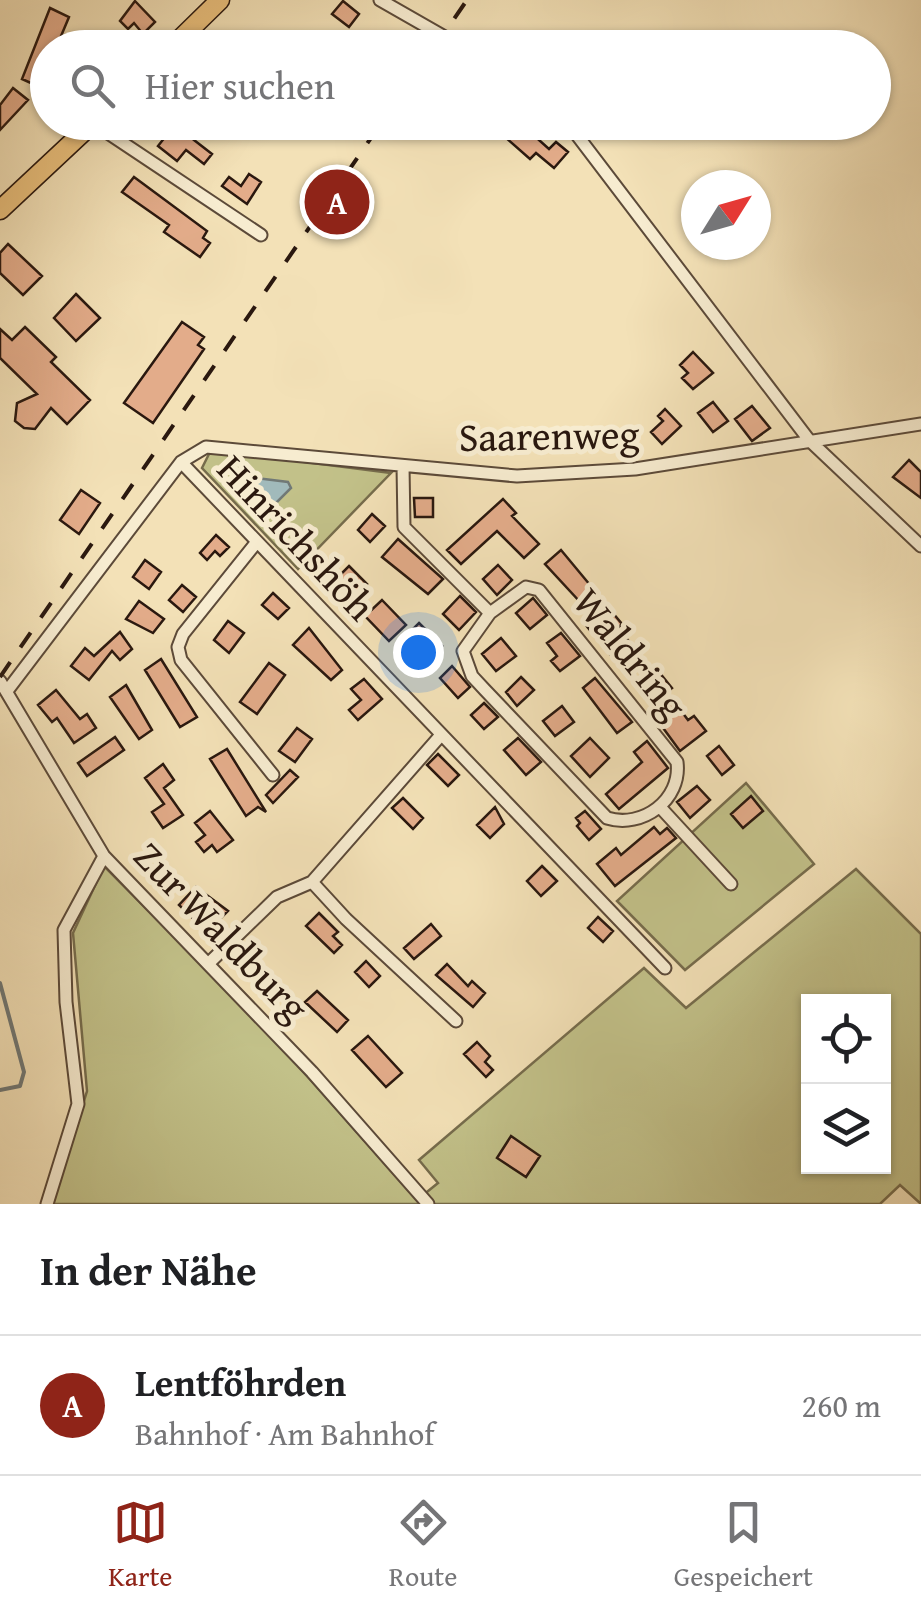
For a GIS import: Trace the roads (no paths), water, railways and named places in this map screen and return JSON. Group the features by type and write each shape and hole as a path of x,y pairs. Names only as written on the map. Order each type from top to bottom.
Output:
{"main road":[{"path":"190,30 220,0"},
{"path":"0,210 76,140"}],"street":[{"path":"380,0 432,30"},
{"path":"119,140 260,235"},
{"path":"581,140 809,440 921,546"},
{"name":"Saarenweg","path":"182,462 213,446 517,476 635,470 921,424"},
{"name":"Hinrichshöh","path":"4,686 182,462 256,544 665,968"},
{"path":"403,466 404,527 490,612"},
{"path":"256,544 183,634 178,647 182,660 273,775"},
{"name":"Waldring","path":"526,588 539,590 548,600 677,762 676,788 660,806 621,822 606,818 472,676 463,651 490,612 526,588"},
{"name":"Zur Waldburg","path":"4,686 104,856 142,900 312,1072 428,1204"},
{"path":"208,964 276,897 312,882 441,735"},
{"path":"660,806 731,884"},
{"path":"47,1204 78,1104 66,1002 64,930 104,856"},
{"path":"312,882 346,919 456,1021"}],"water":[{"path":"248,477 288,482 291,488 274,505 266,505 244,484"}],"waterway":[{"path":"0,983 24,1072 20,1086 0,1090"}],"railway":[{"path":"446,30 467,0"},
{"path":"0,677 370,140"}],"place":[{"name":"Lentföhrden","path":"337,202"}]}
